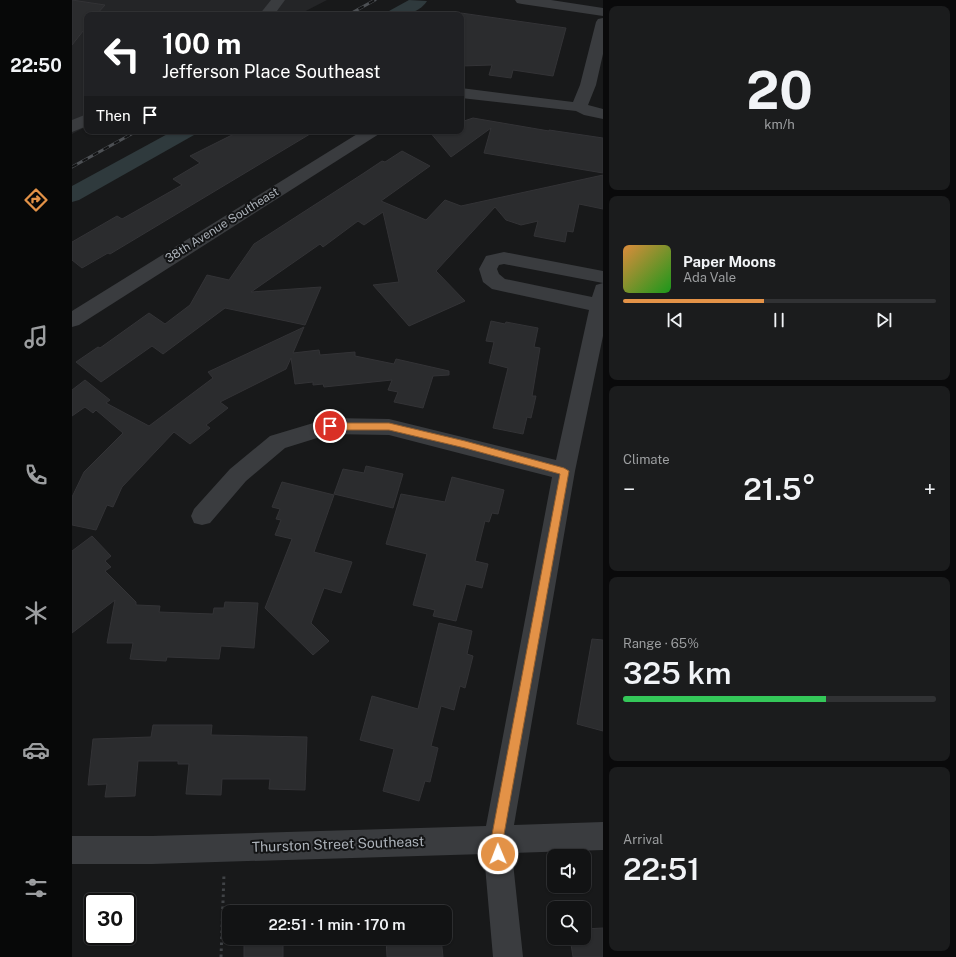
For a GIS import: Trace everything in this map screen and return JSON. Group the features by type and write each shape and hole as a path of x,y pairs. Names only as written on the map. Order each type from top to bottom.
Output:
{"street":[{"path":"268,12 278,0"},
{"path":"522,0 603,12"},
{"path":"579,107 588,85 603,22"},
{"path":"464,93 579,107 590,112 603,114"},
{"path":"72,127 84,121"},
{"name":"38th Avenue Southeast","path":"72,320 368,134"},
{"path":"508,957 497,840 564,471 601,297 499,284 490,277 488,269 493,260 504,258 603,277"},
{"path":"202,516 238,475 278,442 330,426 389,427 564,471"},
{"name":"Thurston Street Southeast","path":"72,850 152,850 603,836"}],"path":[{"path":"221,957 225,848"}],"shaded area":[{"path":"72,0 327,0 304,12 84,12 84,128 72,134"}],"building":[{"path":"72,0 105,5 99,12 84,12 84,30 72,45"},
{"path":"464,13 566,28 553,76 513,70 511,78 489,75 492,65 464,66"},
{"path":"473,118 549,131 603,138 603,173 484,153 491,128 451,157 432,134 464,134 464,121"},
{"path":"234,134 310,134 110,254 108,253 82,268 72,260 72,242 117,216 122,219 182,185 173,179 200,163 190,156"},
{"path":"402,151 430,166 381,201 426,220 445,200 461,206 603,175 603,209 579,204 573,232 567,231 565,242 534,236 538,221 521,225 506,220 495,207 436,271 465,301 409,326 373,285 399,282 383,212 364,225 358,221 323,247 320,244 251,292 321,287 305,325 225,308 163,354 152,346 101,382 76,362 98,347 100,348 149,313 165,324 190,305 207,275 229,280 254,244 382,161 385,162"},
{"path":"491,321 505,324 506,322 538,328 534,347 540,348 532,396 536,396 531,418 527,417 523,434 493,428 508,368 489,363 494,342 486,341"},
{"path":"304,327 293,353 319,350 320,355 355,352 355,356 394,364 396,359 449,371 449,375 433,376 423,408 394,402 398,392 388,390 392,380 324,387 323,384 313,385 313,382 295,384 291,358 286,369 220,402 228,408 206,425 210,428 190,444 174,432 122,487 113,507 107,505 96,530 72,525 72,497 84,472 123,433 96,410 93,413 85,407 72,416 72,390 85,380 110,400 106,403 149,426 213,378 208,372"},
{"path":"366,466 403,474 393,508 334,494 343,469 364,473"},
{"path":"452,477 504,490 498,514 492,513 489,522 485,521 475,561 488,564 482,588 466,584 456,621 433,616 435,610 413,605 427,554 386,544 401,494 445,502"},
{"path":"282,482 334,495 314,552 352,562 341,593 324,588 311,623 329,641 313,655 265,608 292,539 275,535 281,520 276,519 280,509 272,507"},
{"path":"92,536 111,556 105,561 111,567 105,571 136,602 136,605 160,606 159,612 213,614 214,608 224,608 225,602 258,603 254,648 221,646 219,659 167,657 166,661 130,659 133,643 107,643 115,600 72,633 72,551"},
{"path":"439,623 472,631 467,654 473,656 465,688 460,686 454,710 441,706 431,746 438,748 430,782 425,781 419,801 383,791 394,749 360,740 372,696 418,709"},
{"path":"592,639 603,640 603,731 577,724"},
{"path":"153,725 212,725 211,735 307,737 305,790 269,789 270,779 222,779 221,795 186,794 189,764 178,764 178,761 138,761 135,796 105,797 107,784 88,785 93,739 151,737"},
{"path":"603,928 603,957 573,957 571,945 591,945 591,929"},
{"path":"244,945 283,945 283,957 244,957"},
{"path":"386,945 442,945 443,957 387,957"}],"waterway":[{"path":"400,12 419,1"},
{"path":"72,195 182,134"}],"railway":[{"path":"353,12 375,0"},
{"path":"72,167 132,134"}],"route":[{"path":"330,426 389,427 564,471 497,840 498,854"}]}
